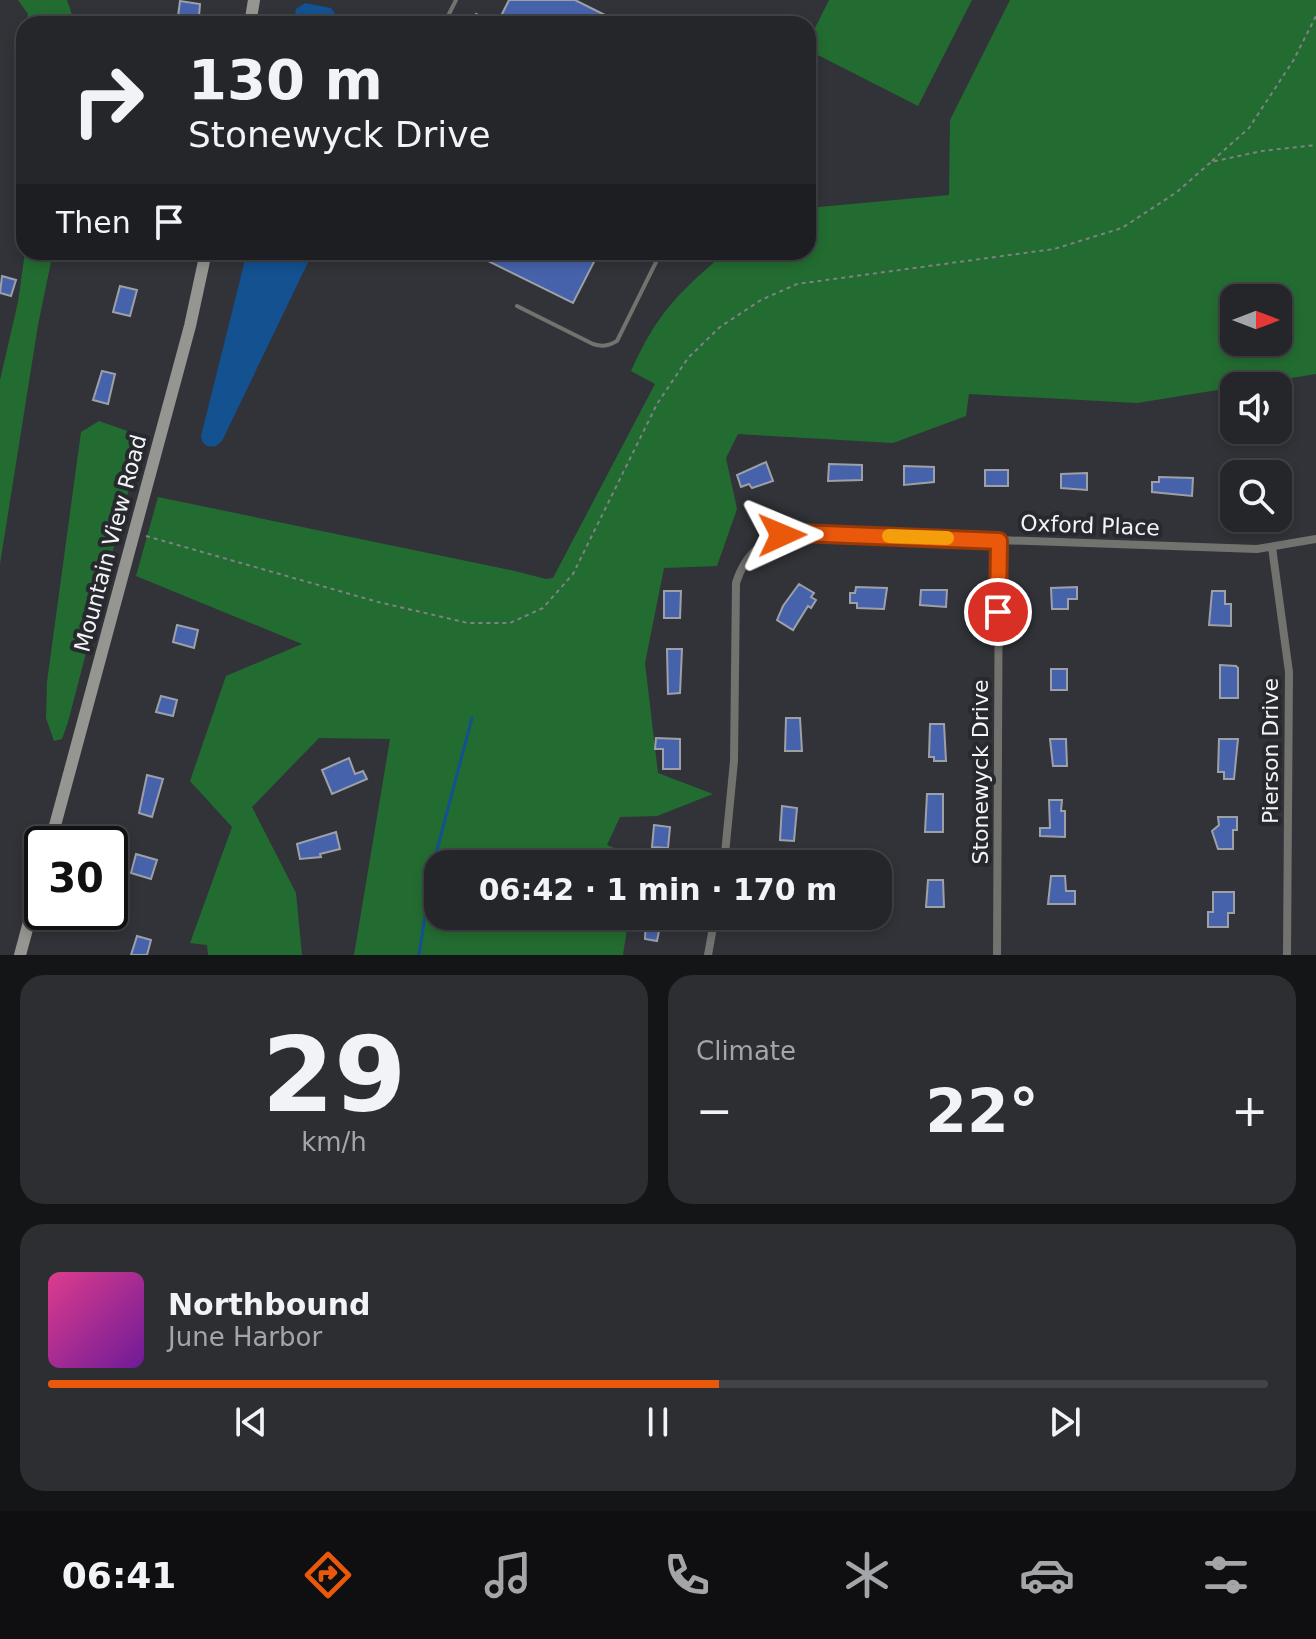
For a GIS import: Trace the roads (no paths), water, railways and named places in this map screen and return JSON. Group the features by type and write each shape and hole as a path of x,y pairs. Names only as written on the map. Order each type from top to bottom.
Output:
{"street":[{"name":"Mountain View Road","path":"55,826 190,326 204,260"},
{"name":"Oxford Place","path":"725,850 734,761 736,583 748,557 769,539 799,533 1243,549 1316,539"},
{"name":"Stonewyck Drive","path":"997,955 999,541"},
{"name":"Pierson Drive","path":"1272,547 1289,692 1287,955"},
{"path":"20,955 27,930"},
{"path":"708,955 712,930"}],"lane":[{"path":"517,306 593,344 602,347 610,345 617,341 657,260"}],"water":[{"path":"305,3 331,8 336,15 295,16 296,9"},
{"path":"245,260 309,260 222,441 216,446 208,446 201,436"}],"waterway":[{"path":"419,955 433,865 472,718"}]}
